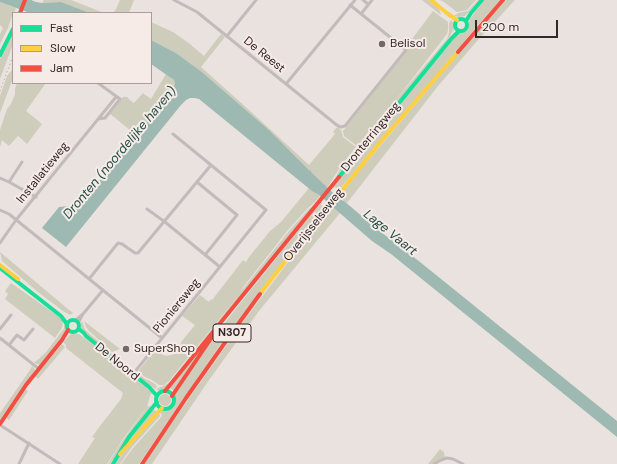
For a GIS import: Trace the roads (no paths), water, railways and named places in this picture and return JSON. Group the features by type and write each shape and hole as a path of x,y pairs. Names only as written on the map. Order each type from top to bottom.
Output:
{"main road":[{"path":"20,12 25,0"},
{"path":"431,0 457,21"},
{"path":"457,21 455,25 458,30 463,31 466,29 467,25 465,20 482,0"},
{"name":"Overijsselseweg","path":"142,464 231,334 277,272 378,145 503,0"},
{"path":"457,21 461,19 465,20"},
{"name":"Dronterringweg","path":"165,391 458,30"},
{"path":"0,55 12,31"},
{"path":"0,264 18,279 23,286"},
{"path":"0,268 68,322 67,326 70,331"},
{"path":"0,424 14,402 62,340 70,331 74,332 78,330 80,326 77,321 72,320 68,322"},
{"name":"Dronterringweg","path":"172,396 209,343 216,329"},
{"name":"De Noord","path":"78,330 84,333 158,395"},
{"path":"113,464 130,436 156,402 158,395 165,391 172,396 173,400 172,405 168,408 160,407 156,402"},
{"path":"117,457 162,408"}],"street":[{"name":"De Reest","path":"174,0 197,12 341,127 345,126 406,50 361,14"},
{"path":"227,36 256,0"},
{"path":"286,84 355,0"},
{"path":"363,0 368,4"},
{"path":"350,5 361,14 372,0"},
{"name":"Installatieweg","path":"1,240 98,119 105,118 120,99 99,84"},
{"name":"Pioniersweg","path":"133,374 266,210 173,134"},
{"path":"9,182 22,162"},
{"path":"89,279 118,243 135,253 138,253 211,165"},
{"path":"0,178 36,197"},
{"path":"197,182 237,215 205,255"},
{"path":"147,209 220,267"},
{"path":"0,210 9,214 162,338"},
{"path":"77,321 103,290"},
{"path":"0,329 11,315"},
{"path":"9,344 17,335 24,340 33,329"},
{"path":"0,338 39,369"},
{"path":"0,424 60,464"},
{"path":"19,464 29,443"},
{"path":"434,464 447,458 459,461 463,464"}],"water":[{"path":"0,0 31,0 42,3 61,2 87,12 27,12 0,2"},
{"path":"152,41 176,53 202,72 269,130 332,192 617,421 617,437 391,254 372,241 319,195 312,191 199,99 190,98 181,105 66,247 42,228 59,207 80,205 173,89 175,84 174,80 152,65"}],"railway":[{"path":"27,12 32,0"},
{"path":"0,91 12,59"}],"place":[{"name":"Belisol","path":"382,44"},
{"name":"SuperShop","path":"126,349"}],"water label":[{"name":"Dronten (noordelijke haven)","path":"120,153"},
{"name":"Lage Vaart","path":"390,233"}]}
